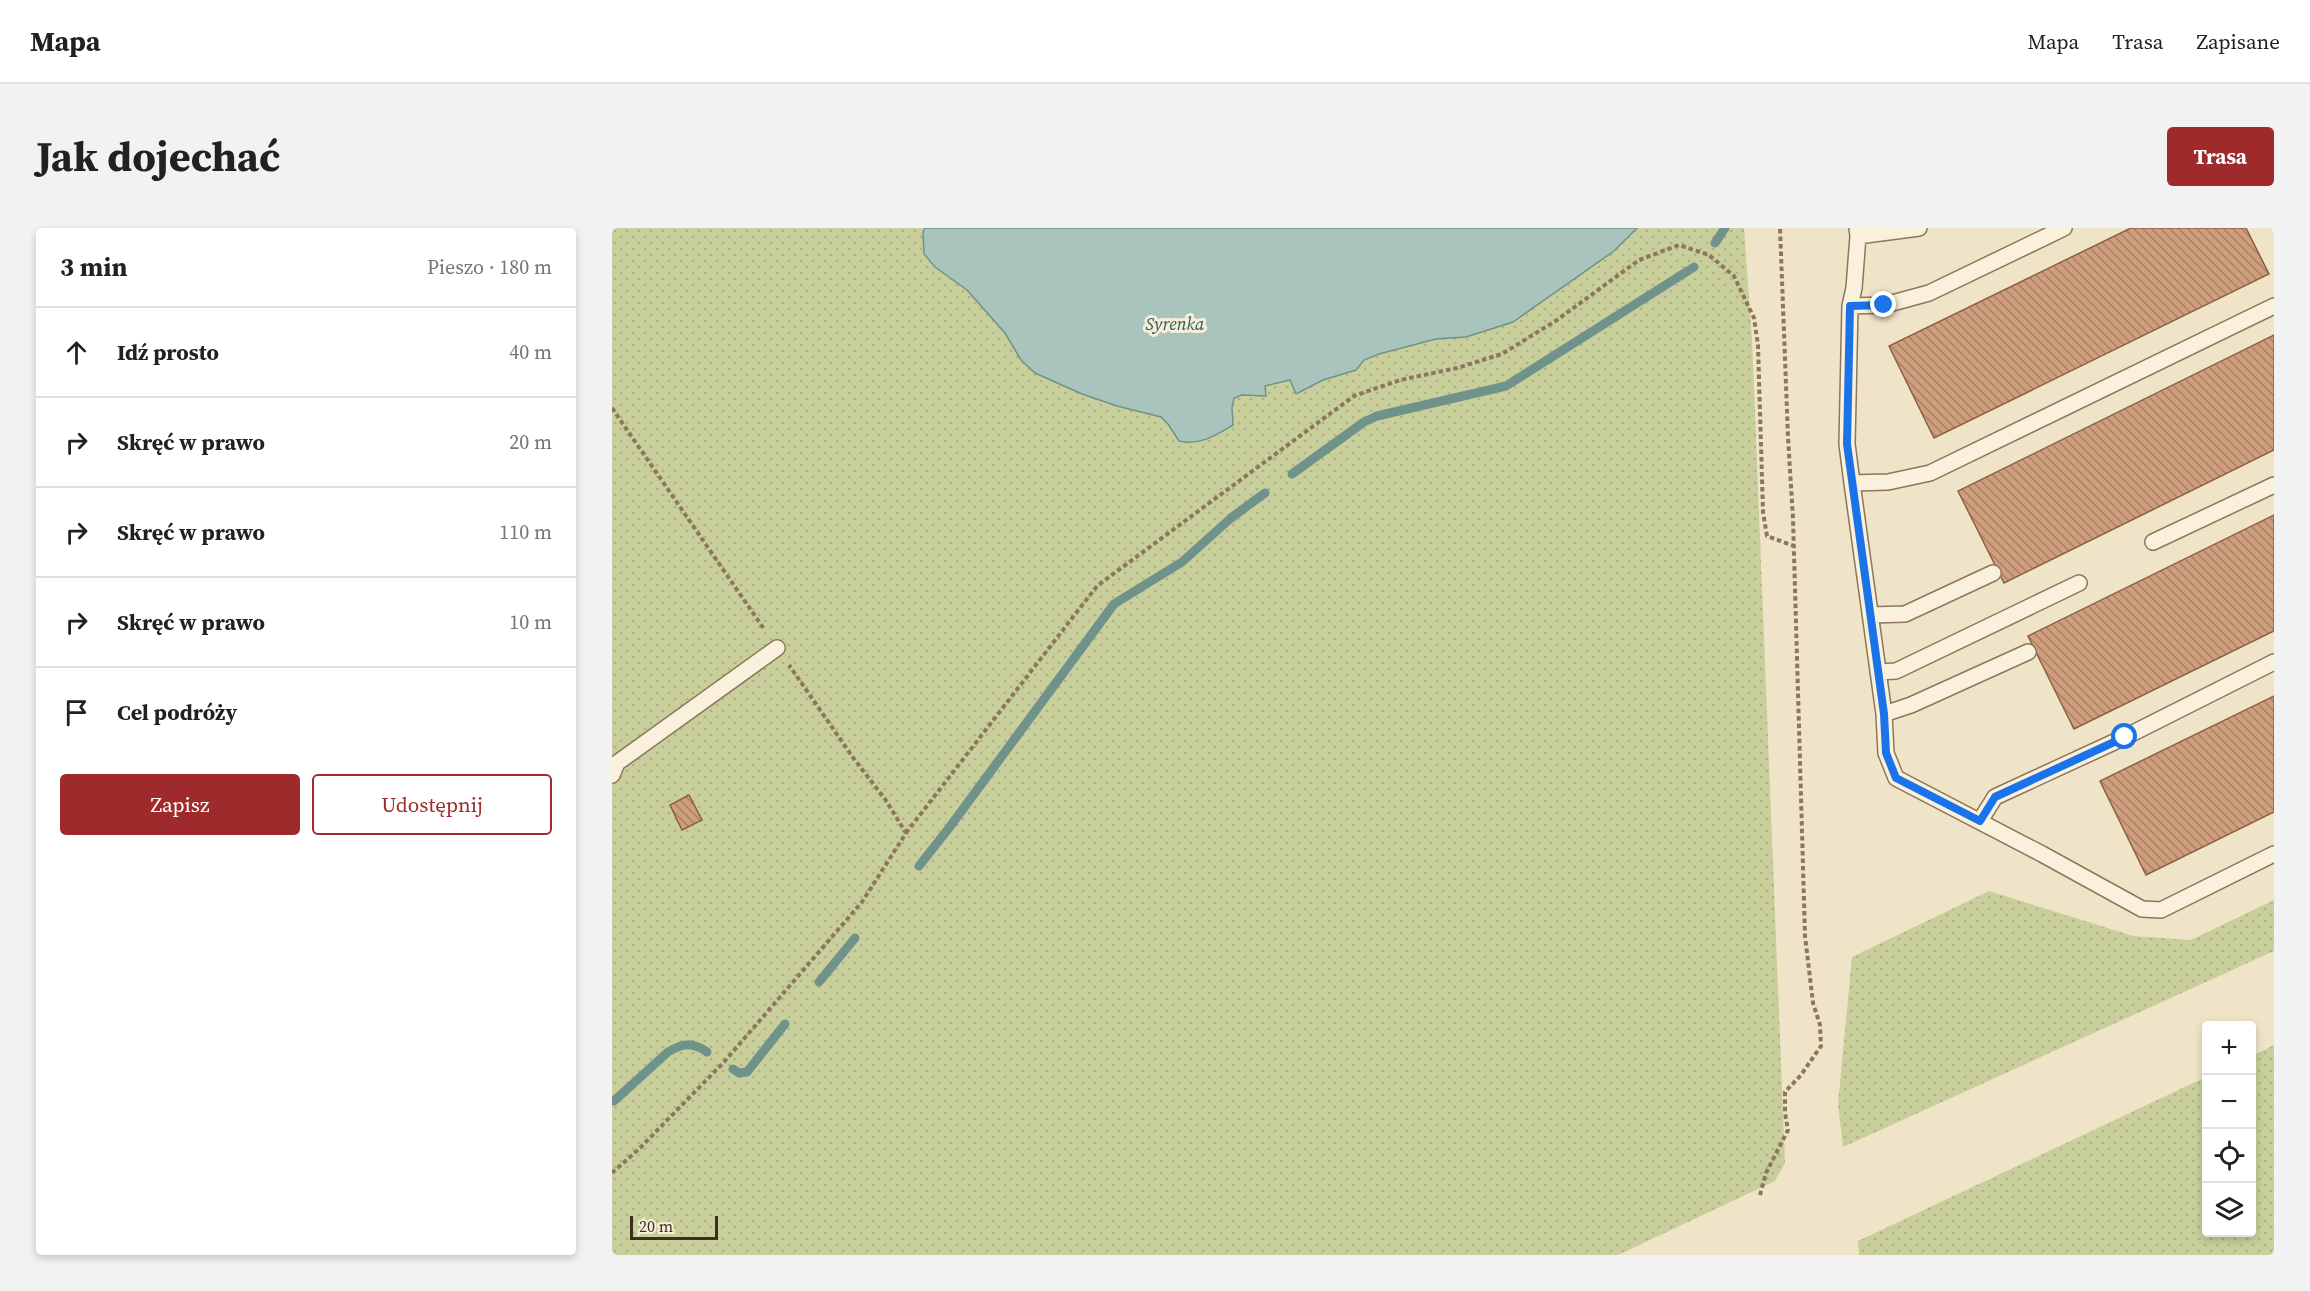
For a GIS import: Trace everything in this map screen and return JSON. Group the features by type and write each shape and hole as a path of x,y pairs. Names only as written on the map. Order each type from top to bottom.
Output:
{"lane":[{"path":"1919,228 1858,232 1857,264 1850,306 1847,444 1884,714 1886,753 1896,778 2142,909 2160,910 2274,854"},
{"path":"1850,306 1884,305 1929,293 2064,228"},
{"path":"1852,483 1888,483 1930,473 2274,306"},
{"path":"2152,542 2274,485"},
{"path":"1870,615 1905,614 1993,573"},
{"path":"1878,672 1896,670 2079,583"},
{"path":"612,775 617,763 777,648"},
{"path":"1884,714 1911,705 2028,652"},
{"path":"1980,821 1995,797 2125,737 2274,662"}],"path":[{"path":"1760,1195 1766,1173 1788,1130 1785,1092 1801,1075 1821,1046 1820,1025 1813,1003 1805,936 1794,546 1780,228"},
{"path":"612,1173 639,1149 724,1062 862,902 906,834 1097,586 1354,396 1400,380 1456,368 1502,354 1557,320 1639,260 1679,245 1709,255 1734,276 1754,318 1758,345 1763,512 1767,536 1794,546"},
{"path":"612,408 854,759 885,799 906,834"}],"green space":[{"path":"612,228 1744,228 1752,338 1785,1163 1775,1181 1618,1255 612,1255"},
{"path":"1989,891 2133,936 2191,940 2274,900 2274,951 1843,1147 1838,1104 1852,957"},
{"path":"2274,1045 2274,1255 1859,1255 1858,1241 2202,1079 2202,1237 2256,1237 2256,1054"}],"water":[{"name":"Syrenka","path":"925,228 1637,228 1614,251 1513,322 1466,337 1436,339 1379,354 1364,360 1356,370 1323,380 1296,394 1290,380 1265,386 1266,396 1242,395 1234,398 1233,425 1208,439 1187,442 1179,441 1161,417 1082,394 1035,373 1021,360 1005,333 967,290 935,267 924,254 923,232"}],"building":[{"path":"2131,228 2246,228 2269,274 1934,438 1889,346"},
{"path":"2274,335 2274,450 2004,583 1958,491"},
{"path":"2274,515 2274,631 2074,729 2028,636"},
{"path":"2274,696 2274,812 2146,875 2100,781"},
{"path":"689,795 702,820 682,830 670,805"}],"waterway":[{"path":"1715,243 1725,228"},
{"path":"1292,474 1364,422 1377,416 1506,386 1694,267"},
{"path":"919,866 1114,604 1182,562 1231,518 1265,493"},
{"path":"819,982 855,938"},
{"path":"733,1069 739,1073 747,1072 785,1024"},
{"path":"614,1101 673,1049 683,1045 692,1045 707,1052"}],"route":[{"path":"1884,305 1850,306 1847,444 1884,714 1886,753 1896,778 1980,821 1995,797 2125,737"}]}
